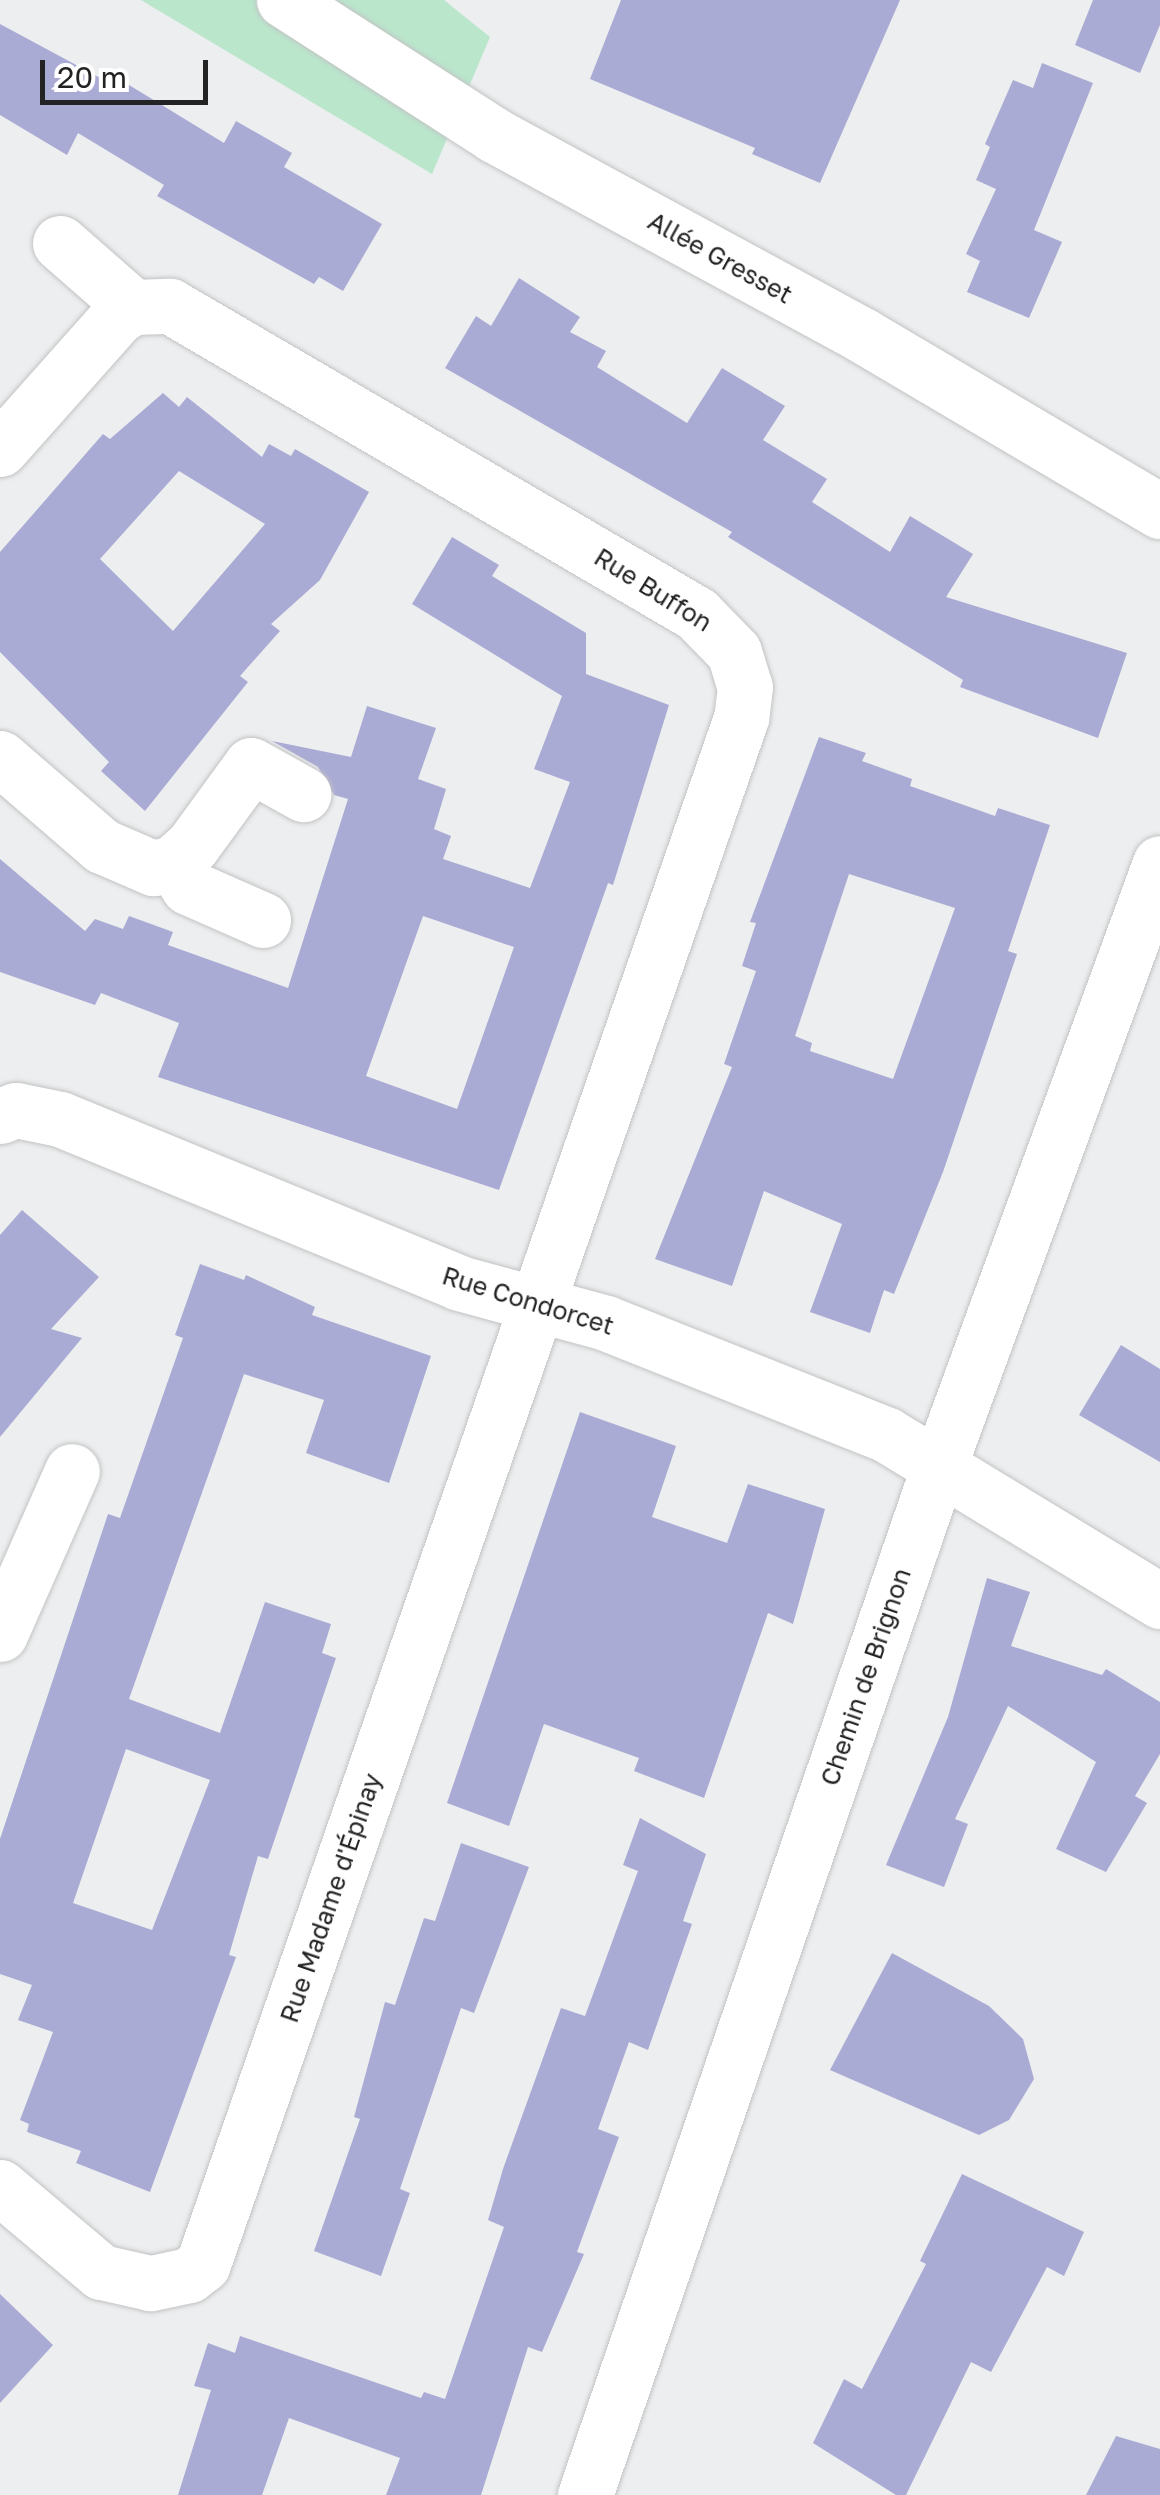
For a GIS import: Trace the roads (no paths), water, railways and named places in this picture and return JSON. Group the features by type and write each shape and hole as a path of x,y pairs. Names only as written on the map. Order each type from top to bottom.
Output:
{"street":[{"name":"Allée Gresset","path":"284,0 494,134 862,335 1160,511"},
{"path":"0,448 99,333 132,306 60,244"},
{"name":"Rue Buffon","path":"132,306 170,306 197,316 697,614 720,632 742,668 740,718 534,1304"},
{"path":"0,758 102,846 132,864 173,863"},
{"path":"173,863 251,765 302,794"},
{"path":"173,863 188,887 263,920"},
{"name":"Chemin de Brignon","path":"584,2495 939,1466 1160,863"},
{"name":"Rue Condorcet","path":"0,1116 16,1110 60,1119 458,1282 606,1323 887,1435 1160,1602"},
{"name":"Rue Madame d'Épinay","path":"0,2187 78,2256 112,2276 172,2280 202,2264 534,1304"},
{"path":"0,1634 72,1471"}]}
